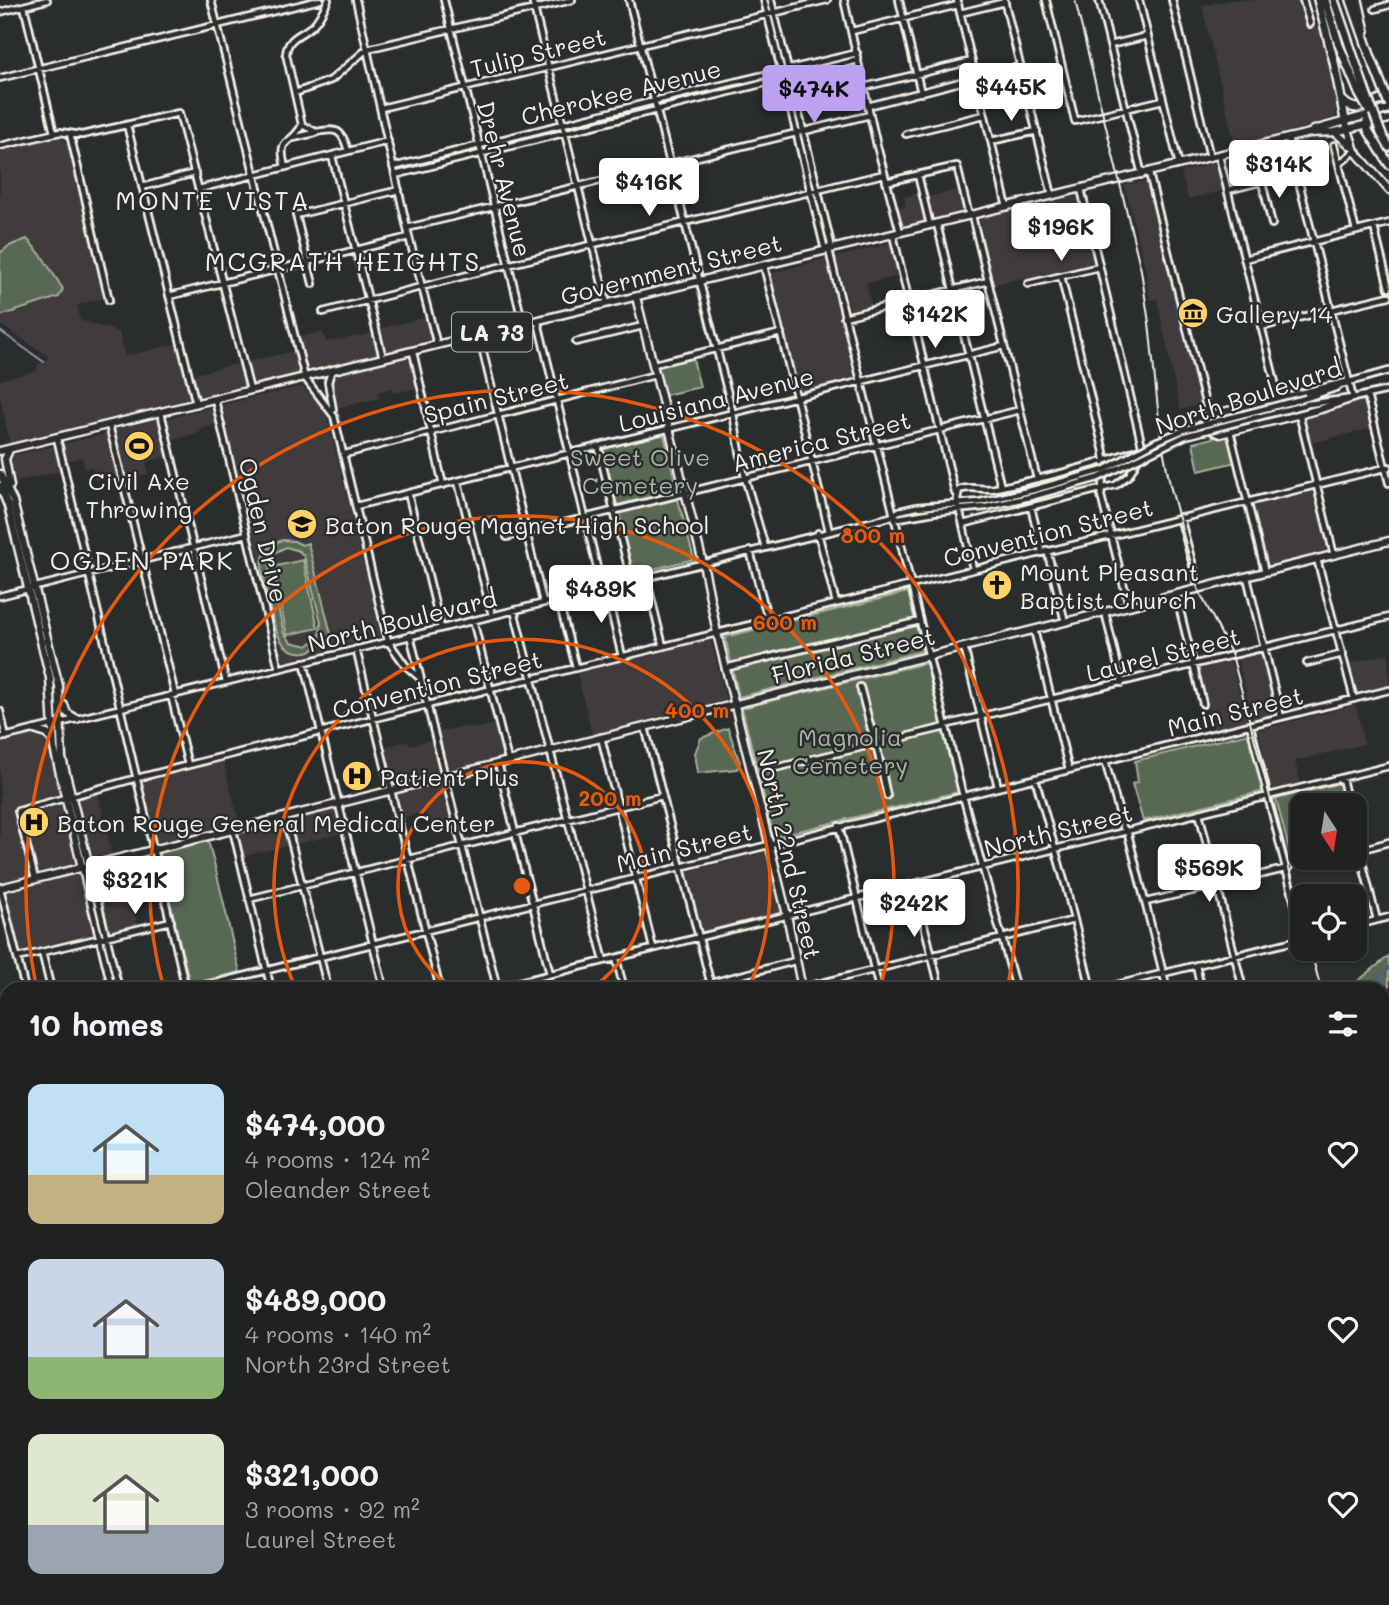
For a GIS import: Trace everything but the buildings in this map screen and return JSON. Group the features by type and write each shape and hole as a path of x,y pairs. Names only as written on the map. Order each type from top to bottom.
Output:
{"highway":[{"path":"1318,0 1343,101 1345,120"},
{"path":"1325,0 1339,45 1389,147"},
{"path":"1334,0 1362,92"},
{"path":"1350,0 1387,108 1371,116 1367,124 1368,130 1389,164"},
{"path":"1358,0 1369,53"},
{"path":"1343,101 1351,108 1359,109 1389,96"}],"main road":[{"name":"Government Street","path":"1310,133 1387,108"},
{"name":"Government Street","path":"0,452 1288,138 1310,133 1335,132 1389,119"},
{"path":"1345,120 1354,150"},
{"path":"1335,132 1389,190"},
{"name":"North 22nd Street","path":"636,297 787,915 799,982"},
{"path":"1207,411 1215,414 1349,382"},
{"path":"1207,411 1214,432 1220,434 1353,398"},
{"path":"10,449 5,459 10,491 50,678 68,797"},
{"path":"0,474 10,491"},
{"path":"0,486 59,686 60,704 53,741 85,867"},
{"name":"Florida Street","path":"0,888 1389,541"},
{"path":"60,704 64,705 68,714 77,719"},
{"path":"34,730 47,734 53,741"}],"street":[{"path":"0,12 47,0"},
{"path":"211,0 305,378 332,411"},
{"path":"0,78 320,0"},
{"path":"293,138 302,125 285,54 286,45 290,39 313,25 328,0"},
{"path":"356,0 409,237 437,346"},
{"name":"Drehr Avenue","path":"444,0 523,325"},
{"path":"532,0 607,304"},
{"path":"295,93 331,80 367,49 572,0"},
{"path":"629,0 765,547"},
{"path":"764,0 824,246 829,250"},
{"path":"771,0 831,244 829,250 876,446 963,796 1014,982"},
{"name":"Tulip Street","path":"381,108 827,0"},
{"path":"844,0 886,183 909,301 973,569"},
{"path":"899,0 921,93"},
{"path":"1046,0 1075,121 1163,100"},
{"path":"1099,0 1125,109 1145,174 1207,411"},
{"path":"1139,0 1179,166"},
{"path":"1172,0 1211,158"},
{"path":"1304,0 1310,24"},
{"path":"960,13 1005,1 1052,196"},
{"path":"852,31 957,3 1007,207"},
{"path":"1375,9 1389,5"},
{"path":"24,6 54,133"},
{"path":"1110,46 1147,36"},
{"name":"Cherokee Avenue","path":"393,167 654,101 781,71 858,57"},
{"name":"Cherokee Avenue","path":"395,176 783,79 858,57"},
{"path":"864,87 972,61"},
{"path":"868,106 1021,66"},
{"path":"0,146 54,133 82,135 179,113 250,391"},
{"path":"407,228 870,115"},
{"path":"906,134 985,115"},
{"path":"127,125 196,404"},
{"path":"302,125 316,132"},
{"path":"285,167 281,150 284,143 316,132 331,129 340,132 344,136 348,151"},
{"path":"992,141 1037,131"},
{"path":"70,134 109,300"},
{"path":"1288,138 1353,398"},
{"path":"199,189 388,141"},
{"path":"1334,145 1356,231"},
{"path":"1339,164 1354,150"},
{"path":"332,156 384,359"},
{"path":"1219,156 1279,398"},
{"path":"886,183 957,166 1037,479"},
{"path":"142,187 195,173"},
{"path":"1228,190 1296,173"},
{"path":"323,312 884,174"},
{"path":"918,175 953,290 1001,487"},
{"path":"1262,182 1272,224"},
{"path":"963,524 1115,485 1129,475 1143,447 1081,189"},
{"path":"313,284 296,215 399,190"},
{"path":"1244,259 1389,223"},
{"path":"1374,227 1389,288"},
{"path":"169,296 409,237"},
{"path":"764,266 829,531"},
{"path":"1028,284 1099,267"},
{"path":"1061,276 1105,461 1101,489 1129,606"},
{"path":"845,317 988,281"},
{"path":"1261,327 1389,296"},
{"path":"538,322 584,517 622,656"},
{"path":"576,342 644,326"},
{"path":"654,364 780,333"},
{"path":"479,335 543,602"},
{"name":"Louisiana Avenue","path":"356,506 1004,346"},
{"path":"413,352 443,485"},
{"name":"North Boulevard","path":"3,737 894,516 899,511 916,507 986,507 1098,478 1185,436 1307,401 1349,382 1389,371"},
{"path":"331,372 328,382 332,411 345,454 388,640 405,665 420,678"},
{"name":"Spain Street","path":"345,454 656,374"},
{"name":"North Boulevard","path":"1307,401 1353,398 1389,390"},
{"path":"1367,395 1389,483"},
{"name":"Ogden Drive","path":"215,400 279,668"},
{"name":"America Street","path":"507,537 1020,410"},
{"path":"161,413 226,682"},
{"path":"1299,414 1334,555"},
{"path":"109,425 188,765"},
{"path":"1230,431 1265,572"},
{"path":"57,438 185,982"},
{"path":"598,446 631,580"},
{"name":"North Boulevard","path":"956,496 959,489 965,487 990,489 1037,479 1105,461 1143,447"},
{"name":"Convention Street","path":"35,879 22,810 137,778 576,667 1387,467"},
{"path":"1103,475 1109,484 1115,485"},
{"path":"458,482 492,615"},
{"path":"408,493 441,628"},
{"path":"1031,507 1065,622"},
{"path":"1180,517 1199,589"},
{"path":"818,533 836,603"},
{"path":"0,596 247,534"},
{"path":"750,551 768,620"},
{"path":"1317,559 1354,699"},
{"path":"646,577 663,646"},
{"path":"1247,577 1281,717"},
{"path":"1176,594 1203,704"},
{"path":"558,598 576,667"},
{"path":"514,610 604,961"},
{"path":"1105,612 1122,683"},
{"name":"Laurel Street","path":"771,769 1389,617"},
{"path":"473,620 508,760"},
{"path":"725,668 920,621"},
{"path":"1034,630 1069,770"},
{"path":"410,635 494,982"},
{"path":"964,647 999,787"},
{"path":"356,649 438,982"},
{"path":"1307,663 1343,654"},
{"path":"304,662 382,982"},
{"path":"860,687 887,796"},
{"name":"Main Street","path":"220,982 1389,690"},
{"path":"0,712 3,737"},
{"path":"1251,725 1291,884"},
{"path":"645,726 710,982"},
{"path":"601,737 653,948"},
{"path":"1105,761 1146,902 1165,982"},
{"path":"498,762 550,974"},
{"name":"North Street","path":"519,982 1389,766"},
{"path":"1035,778 1089,982"},
{"path":"1342,778 1345,793"},
{"path":"249,899 662,796"},
{"path":"1199,813 1241,982"},
{"path":"285,816 326,982"},
{"path":"839,826 877,982"},
{"path":"232,829 270,982"},
{"path":"1367,848 1389,842"},
{"path":"85,867 111,982"},
{"path":"1146,902 1287,868"},
{"path":"1365,870 1377,920"},
{"path":"914,884 938,982"},
{"path":"0,888 23,982"},
{"path":"1367,923 1389,917"},
{"path":"825,982 1074,920"},
{"path":"18,958 171,921"},
{"path":"102,937 117,982"},
{"path":"1128,982 1290,942"},
{"path":"42,952 49,982"},
{"path":"616,958 622,982"},
{"path":"724,982 795,961"},
{"path":"1196,965 1200,982"}],"shaded area":[{"path":"1228,0 1298,0 1308,27 1316,25 1320,31 1332,77 1337,108 1335,117 1235,146 1202,6"},
{"path":"56,136 68,142 105,291 101,299 77,305 80,320 119,332 125,356 179,343 191,398 10,444 0,396 0,380 37,371 38,365 49,357 0,324 0,150"},
{"path":"1328,140 1335,164 1188,199 1181,172 1288,143"},
{"path":"1148,181 1203,404 1180,410 1157,299 1150,300 1144,262 1124,185"},
{"path":"960,189 965,213 900,227 895,209 906,206 904,197 923,192 925,198"},
{"path":"1077,196 1091,234 1099,267 1028,284 1026,277 989,286 980,218"},
{"path":"895,242 903,275 866,283 872,308 851,313 836,257"},
{"path":"826,259 854,377 800,391 771,273"},
{"path":"427,317 433,340 384,352 378,329"},
{"path":"323,332 326,342 375,333 381,356 312,372 306,368 298,337"},
{"path":"295,351 299,374 251,388 245,362"},
{"path":"407,357 412,359 419,388 394,393 392,388 378,392 380,398 337,408 330,379 334,375"},
{"path":"240,363 245,388 197,400 191,375"},
{"name":"Baton Rouge Magnet High School","path":"302,386 326,411 381,636 284,662 222,405"},
{"path":"1367,395 1375,427 1307,444 1299,414"},
{"path":"213,407 218,424 169,441 165,419"},
{"path":"159,419 169,456 146,462 148,474 120,481 119,474 95,480 92,467 85,469 82,457 67,461 63,444 109,433 118,473 113,430"},
{"path":"54,446 60,471 15,482 9,456"},
{"path":"1316,484 1334,555 1265,572 1248,501"},
{"path":"711,640 726,700 592,734 577,673"},
{"path":"1262,652 1279,714 1253,720 1237,658"},
{"path":"1389,653 1389,687 1355,695 1348,664"},
{"path":"1231,661 1247,721 1214,729 1198,670"},
{"path":"1356,705 1364,744 1295,761 1301,784 1272,790 1258,730"},
{"path":"496,724 504,757 448,772 438,732"},
{"name":"Baton Rouge General Medical Center","path":"37,734 44,735 49,744 77,858 73,864 0,882 0,743"},
{"path":"433,740 441,771 393,785 383,747 408,741 410,745"},
{"path":"223,760 239,822 157,843 142,781"},
{"path":"443,782 452,821 429,827 425,812 401,818 396,797 399,792"},
{"path":"97,789 112,855 96,859 90,856 76,795"},
{"path":"336,809 343,833 240,857 236,834"},
{"path":"766,852 780,912 700,933 686,872"},
{"path":"152,856 161,891 131,899 138,927 19,955 4,893"}],"green space":[{"path":"27,239 42,256 63,289 59,297 0,316 0,253"},
{"path":"692,355 700,387 661,396 654,364"},
{"name":"Sweet Olive Cemetery","path":"664,434 677,490 617,505 603,449"},
{"path":"1224,435 1230,439 1233,459 1236,462 1199,471 1193,443"},
{"name":"Sweet Olive Cemetery","path":"678,499 694,559 633,574 618,514"},
{"path":"279,541 294,541 302,545 308,543 332,638 308,652 295,651 285,646 277,633 271,614 262,564 266,552","holes":["286,547 299,551 304,556 321,622 320,635 308,646 291,642 284,633 269,570 272,554"]},
{"path":"303,560 318,628 287,635 272,567"},
{"path":"908,592 922,651 739,697 725,637"},
{"name":"Magnolia Cemetery","path":"926,663 958,792 774,837 742,708"},
{"path":"728,728 740,763 737,769 698,773 695,753 701,738"},
{"path":"1249,733 1264,791 1143,821 1132,784 1138,782 1135,761"},
{"path":"1340,783 1343,793 1300,793"},
{"path":"1290,796 1290,853 1276,799"},
{"path":"208,841 240,972 190,982 158,853"},
{"path":"1389,956 1389,982 1357,982"}],"waterway":[{"path":"0,331 44,362"},
{"path":"1374,982 1389,968"}],"railway":[{"path":"1075,0 1141,270 1161,438 1170,485 1198,589 1232,655 1293,884"},
{"path":"1313,961 1319,982"}],"place":[{"name":"Gallery 14","path":"1193,313"},
{"name":"Civil Axe Throwing","path":"139,446"},
{"name":"Baton Rouge Magnet High School","path":"302,524"},
{"name":"Mount Pleasant Baptist Church","path":"997,585"},
{"name":"Patient Plus","path":"357,776"},
{"name":"Baton Rouge General Medical Center","path":"34,822"}],"district":[{"name":"MONTE VISTA","path":"213,200"},
{"name":"MCGRATH HEIGHTS","path":"343,261"},
{"name":"OGDEN PARK","path":"142,560"}]}
